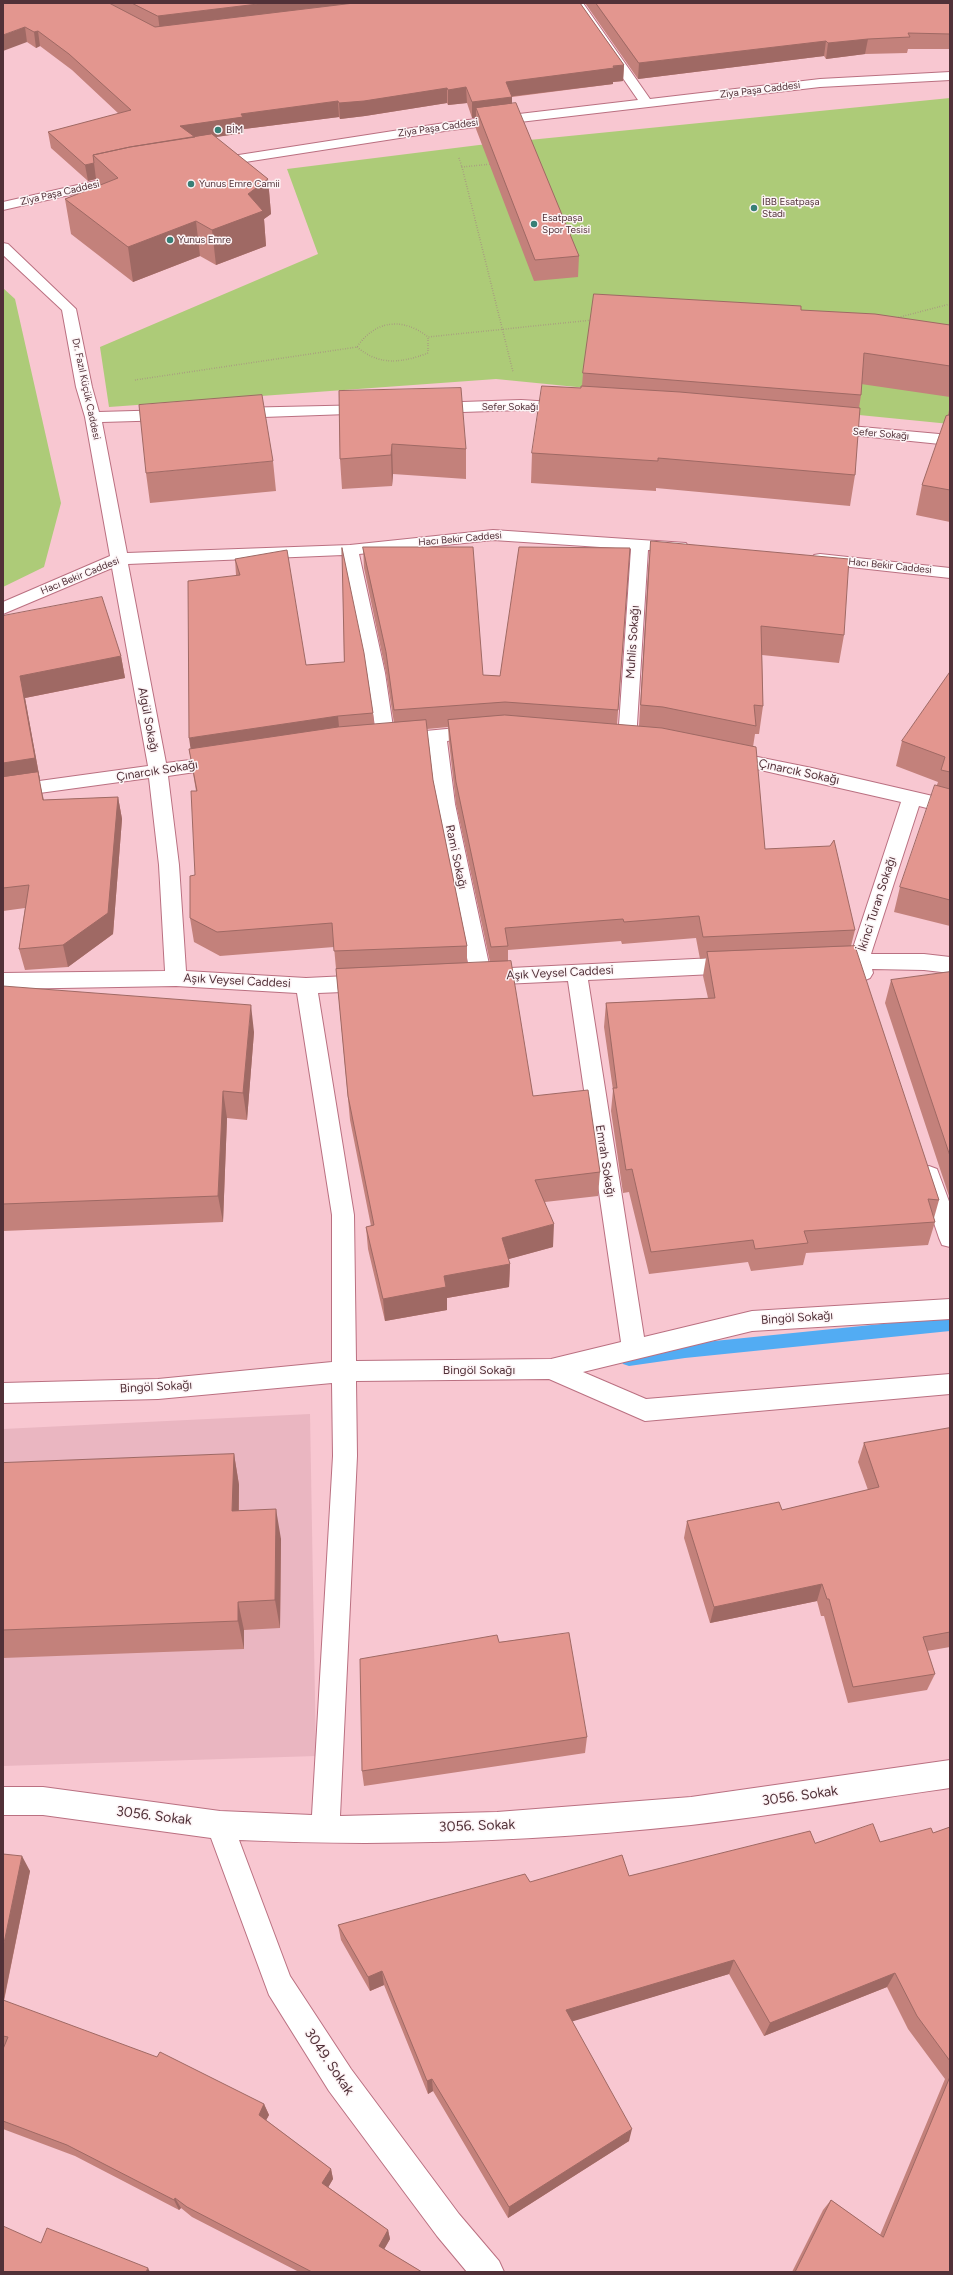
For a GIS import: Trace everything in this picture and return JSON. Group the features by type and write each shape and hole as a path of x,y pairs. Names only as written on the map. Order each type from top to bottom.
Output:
{"street":[{"path":"577,3 646,103"},
{"name":"Ziya Paşa Caddesi","path":"203,165 451,126 820,83 950,76"},
{"name":"Ziya Paşa Caddesi","path":"3,206 142,175"},
{"name":"Dr. Fazıl Küçük Caddesi","path":"3,247 69,309 84,387 93,418 118,559"},
{"name":"Sefer Sokağı","path":"418,408 521,405 584,409"},
{"path":"220,414 387,409"},
{"path":"93,418 188,415"},
{"name":"Sefer Sokağı","path":"810,427 950,440"},
{"name":"Hacı Bekir Caddesi","path":"3,609 118,559 350,550 493,535 693,547"},
{"name":"Muhlis Sokağı","path":"640,545 619,740 647,742"},
{"path":"350,550 376,673 378,741 497,730"},
{"name":"Hacı Bekir Caddesi","path":"803,557 950,573"},
{"name":"Algül Sokağı","path":"118,559 158,771 169,865 176,978"},
{"name":"Rami Sokağı","path":"437,736 445,804 473,977"},
{"name":"Çınarcık Sokağı","path":"713,754 912,797 950,807"},
{"name":"Çınarcık Sokağı","path":"3,792 241,759"},
{"name":"İkinci Turan Sokağı","path":"869,990 859,960 912,797"},
{"path":"812,962 859,960 924,962 950,965"},
{"name":"Aşık Veysel Caddesi","path":"473,977 758,964"},
{"name":"Emrah Sokağı","path":"577,972 634,1349"},
{"name":"Aşık Veysel Caddesi","path":"3,981 176,978 306,986 385,982"},
{"path":"306,986 343,1215 346,1371 345,1456 325,1830"},
{"path":"923,1156 950,1238"},
{"name":"Bingöl Sokağı","path":"3,1393 158,1389 346,1371 551,1369 752,1321 950,1309"},
{"path":"551,1369 645,1410 950,1384"},
{"name":"3056. Sokak","path":"3,1801 43,1801 220,1824 325,1830 497,1826 691,1812 950,1774"},
{"name":"3049. Sokak","path":"220,1824 278,1985 340,2080 448,2225 488,2272"}],"path":[{"path":"497,161 492,165 462,167 521,405"},
{"path":"890,320 950,304"},
{"path":"357,347 362,337 375,328 395,325 415,327 428,337 594,320"},
{"path":"357,347 366,357 373,359 387,362 410,360 428,353 428,337"},
{"path":"84,387 357,347"}],"shaded area":[{"path":"310,1414 316,1756 3,1766 3,1429"}],"green space":[{"path":"950,98 950,424 496,379 109,407 100,347 318,254 287,169 479,145"},
{"path":"3,288 15,299 61,503 44,567 3,587"}],"building":[{"path":"3,3 109,3 155,27 354,3 580,3 624,65 613,66 614,68 506,82 512,97 472,102 466,87 448,90 447,88 364,101 339,103 338,101 241,114 243,117 180,126 195,137 130,147 93,155 94,163 85,165 48,132 131,110 69,54 38,31 34,32 25,27 3,35"},
{"path":"132,3 266,3 158,16"},
{"path":"596,3 950,3 950,34 908,33 910,37 828,43 826,41 639,63"},
{"path":"516,103 579,256 535,260 476,108"},
{"path":"212,134 268,179 248,194 263,211 212,230 196,221 128,247 65,199 118,178 93,155 130,147"},
{"path":"594,294 801,306 801,310 875,314 950,325 950,366 864,353 861,395 583,373"},
{"path":"542,386 581,388 581,386 680,392 860,408 855,475 658,458 658,461 532,453"},
{"path":"461,388 466,449 392,444 391,455 340,459 339,391"},
{"path":"262,395 273,461 146,473 139,405"},
{"path":"950,415 950,490 922,485 946,416"},
{"path":"651,541 849,559 844,635 761,626 763,706 754,705 756,726 663,707 641,705"},
{"path":"363,547 473,547 483,675 500,676 519,547 630,548 618,710 505,702 394,710 386,652"},
{"path":"342,548 364,653 373,713 338,716 189,738 188,581 240,575 235,559 287,550 306,665 344,662"},
{"path":"102,597 121,656 20,676 35,758 3,763 3,616"},
{"path":"950,672 950,772 941,770 945,757 902,741"},
{"path":"505,715 662,728 756,747 765,849 830,846 834,840 855,930 703,937 699,916 624,922 623,919 505,928 508,946 491,947 456,782 448,720"},
{"path":"426,720 433,780 467,946 334,951 332,923 217,932 190,918 190,876 195,875 191,791 197,791 189,749 338,727"},
{"path":"38,772 43,800 118,797 108,913 63,945 19,949 29,885 3,888 3,777"},
{"path":"935,785 950,789 950,900 900,887"},
{"path":"855,946 939,1200 928,1199 935,1222 804,1231 808,1243 755,1249 753,1240 651,1252 632,1169 626,1170 613,1088 617,1088 606,1003 715,998 707,952"},
{"path":"511,961 533,1096 588,1090 600,1172 535,1180 554,1224 502,1238 510,1264 444,1276 446,1287 383,1299 366,1227 374,1225 348,1096 336,969"},
{"path":"950,972 950,1156 891,980"},
{"path":"3,986 251,1005 243,1093 223,1091 218,1196 3,1204"},
{"path":"950,1428 950,1632 923,1637 935,1674 853,1687 829,1599 827,1599 822,1584 714,1607 687,1521 779,1502 782,1510 879,1487 864,1443"},
{"path":"234,1454 232,1511 276,1509 275,1600 238,1602 238,1621 3,1630 3,1463"},
{"path":"569,1633 587,1737 362,1771 360,1659 497,1635 499,1642"},
{"path":"873,1824 880,1842 931,1828 933,1833 950,1827 950,2061 917,2016 895,1973 770,2023 734,1960 566,2010 632,2129 509,2207 432,2079 427,2081 382,1971 368,1977 338,1925 525,1874 530,1882 622,1855 629,1876 810,1831 815,1843"},
{"path":"3,1854 22,1856 3,1948"},
{"path":"3,2000 157,2057 160,2052 264,2104 259,2115 331,2169 322,2183 388,2230 379,2246 422,2272 312,2272 187,2207 175,2198 174,2200 67,2145 3,2121 3,2049 8,2037 3,2036"},
{"path":"950,2077 950,2272 795,2272 831,2200 883,2237"},
{"path":"3,2226 41,2243 47,2228 148,2268 146,2272 3,2272"}],"waterway":[{"path":"629,1359 685,1351 950,1324"}],"place":[{"name":"BİM","path":"218,130"},
{"name":"Yunus Emre Camii","path":"191,184"},
{"name":"İBB Esatpaşa Stadı","path":"754,208"},
{"name":"Esatpaşa Spor Tesisi","path":"534,224"},
{"name":"Yunus Emre","path":"170,240"}]}
